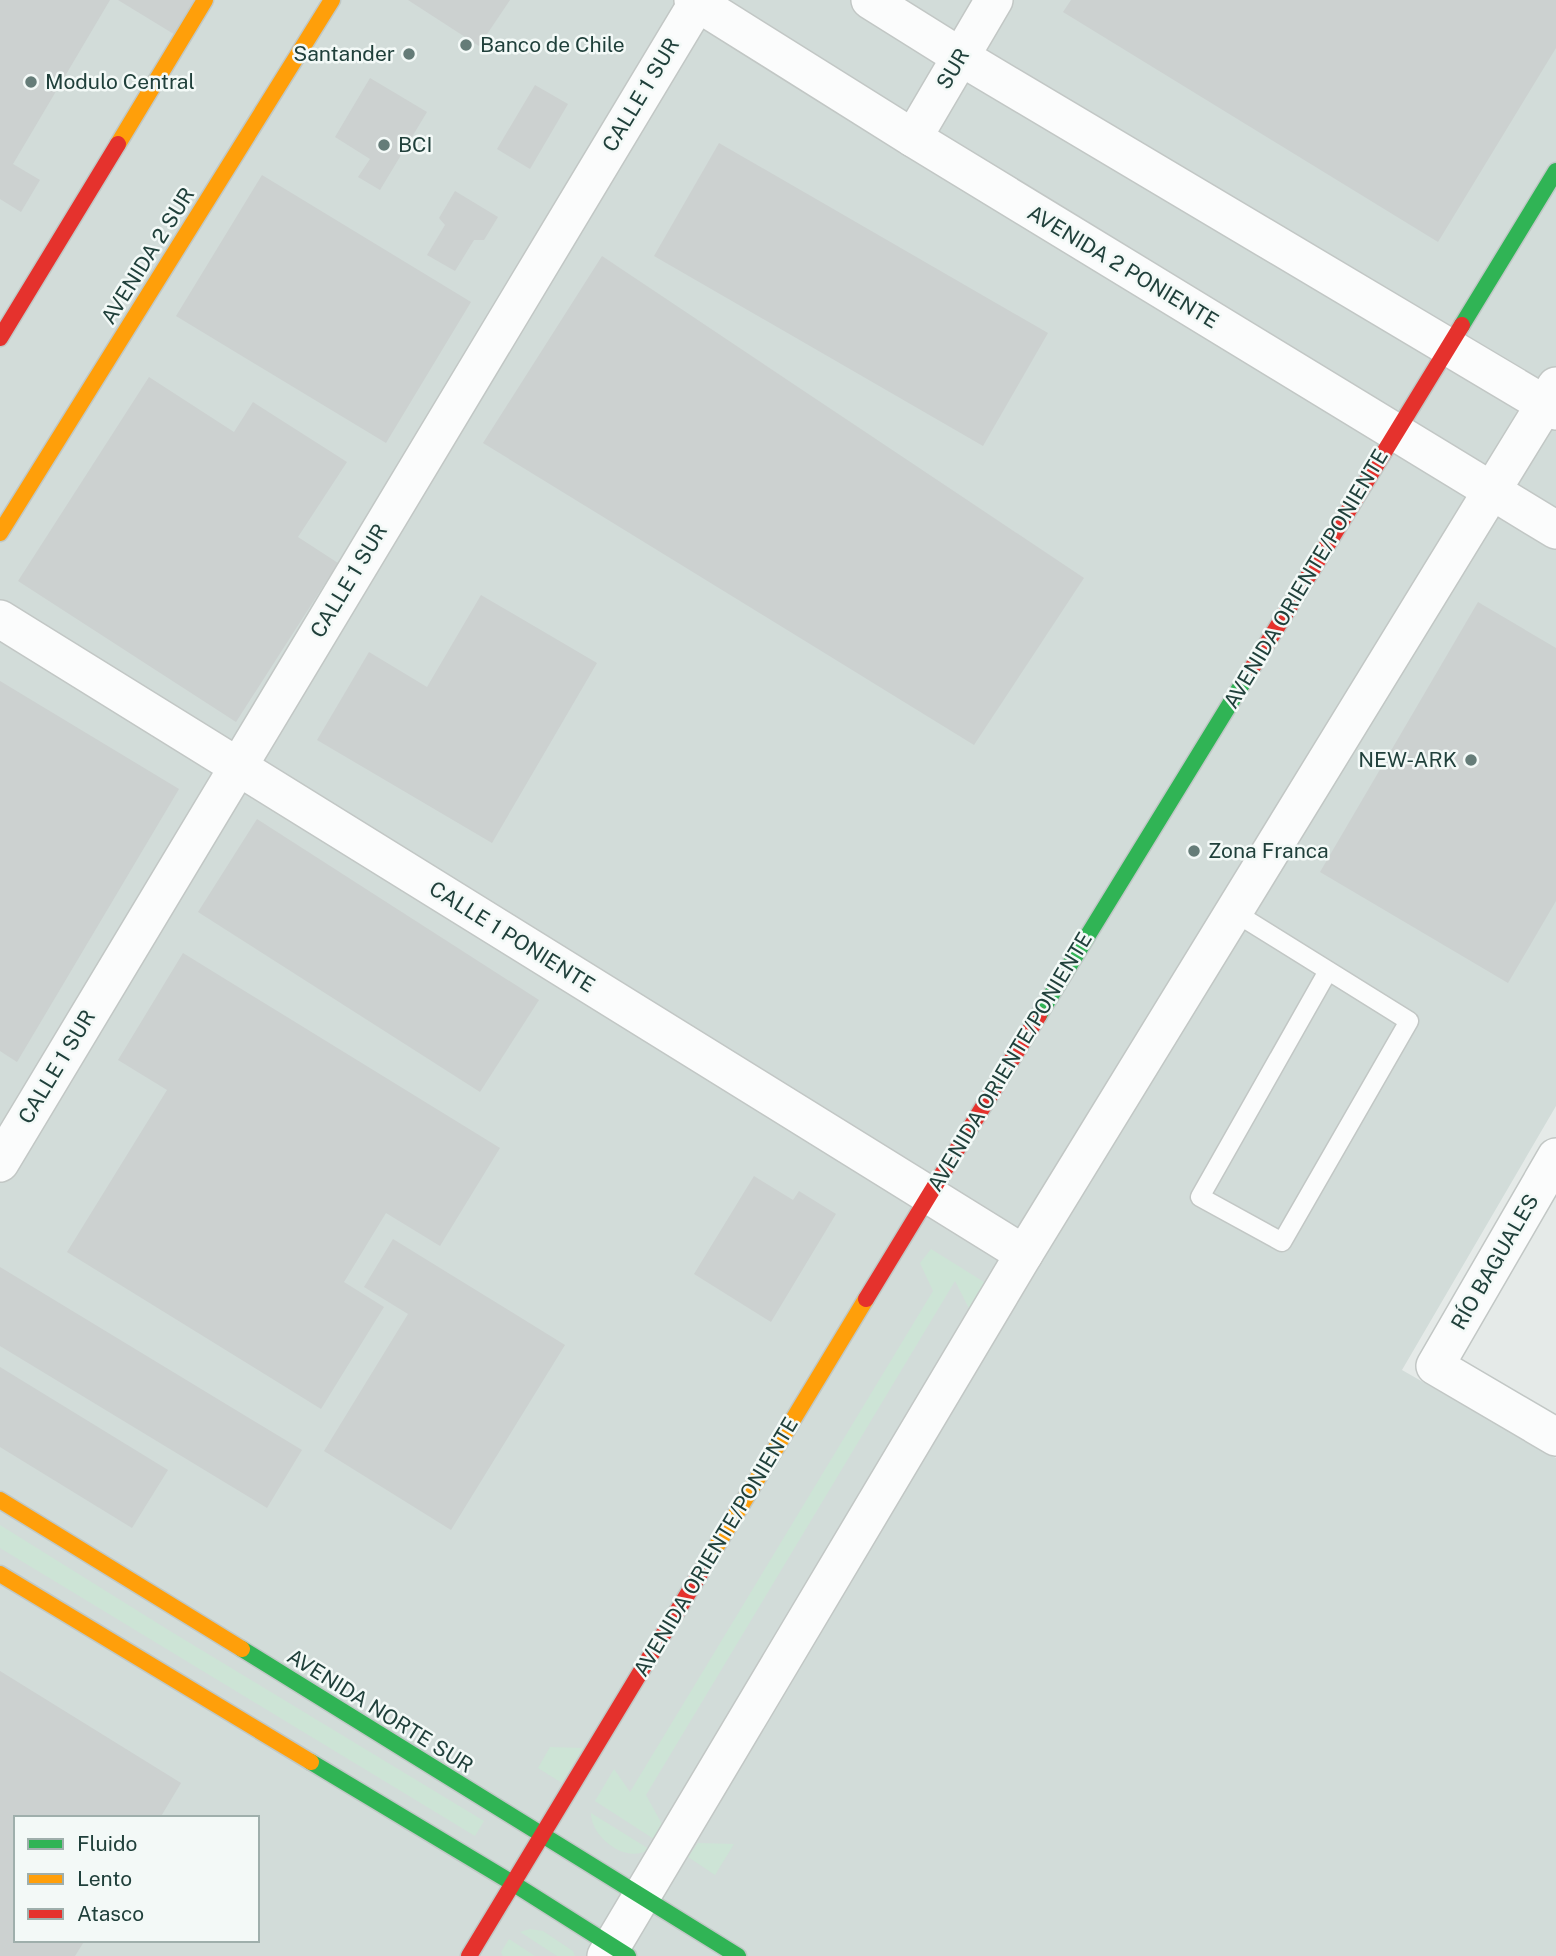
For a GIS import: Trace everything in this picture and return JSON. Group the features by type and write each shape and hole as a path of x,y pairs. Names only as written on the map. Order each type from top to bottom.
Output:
{"street":[{"path":"0,338 205,0"},
{"name":"AVENIDA 2 SUR","path":"0,533 332,0"},
{"path":"0,1574 514,1884 615,1953 641,1898 1024,1254 1492,490 1552,401 1448,347 870,0"},
{"name":"SUR","path":"913,138 994,0"},
{"name":"AVENIDA 2 PONIENTE","path":"696,1 913,138 1556,530"},
{"name":"CALLE 1 SUR","path":"0,1163 696,1"},
{"name":"AVENIDA ORIENTE/PONIENTE","path":"469,1956 929,1195 1556,171"},
{"name":"CALLE 1 PONIENTE","path":"0,619 1024,1254"},
{"name":"RÍO BAGUALES","path":"1556,1157 1543,1211 1435,1366 1556,1437"},
{"name":"AVENIDA NORTE SUR","path":"0,1500 738,1956"}],"lane":[{"path":"1234,912 1409,1021 1282,1242 1200,1197 1328,971"}],"shaded area":[{"name":"Zona Franca","path":"0,0 1556,0 1556,1106 1402,1370 1556,1458 1556,1956 0,1956"}],"green space":[{"path":"931,1249 992,1287 974,1318 955,1281 646,1795 664,1828 657,1841 595,1801 614,1769 630,1792 933,1291 920,1263"},
{"path":"0,1525 484,1821 475,1836 0,1548"},
{"path":"550,1747 583,1748 562,1783 538,1768"},
{"path":"591,1813 649,1849 631,1854 612,1846 597,1831"},
{"path":"698,1843 734,1844 715,1875 688,1857"},
{"path":"530,1929 543,1931 573,1951 575,1956 557,1956 520,1932"},
{"path":"509,1939 535,1956 503,1956 501,1952"}],"building":[{"name":"Modulo Central","path":"0,0 110,0 13,164 40,180 21,212 0,199"},
{"name":"Modulo Central","path":"118,0 198,0 177,36"},
{"path":"408,0 510,0 479,46"},
{"path":"1071,0 1556,0 1556,48 1438,242 1063,12"},
{"path":"370,78 427,112 380,190 358,177 370,159 335,137"},
{"path":"535,85 568,104 530,169 497,149"},
{"path":"719,143 1048,333 983,446 654,256"},
{"path":"262,175 471,302 386,443 176,316"},
{"path":"455,191 498,217 484,240 474,240 455,271 427,255 445,225 439,218"},
{"path":"602,256 1084,578 974,745 483,443"},
{"path":"149,377 234,432 253,402 347,462 298,537 338,563 236,722 18,581"},
{"path":"481,595 597,663 492,843 317,740 369,652 427,687"},
{"name":"NEW-ARK","path":"1478,602 1556,648 1556,901 1508,983 1320,872"},
{"path":"0,681 179,789 17,1062 0,1051"},
{"path":"257,819 539,1000 480,1092 198,912"},
{"path":"183,953 500,1148 440,1246 386,1213 344,1282 384,1307 321,1409 67,1252 167,1090 118,1060"},
{"path":"754,1176 793,1200 799,1191 836,1214 771,1322 694,1274"},
{"path":"393,1239 565,1345 451,1530 324,1451 408,1314 364,1287"},
{"path":"0,1267 302,1450 267,1508 0,1346"},
{"path":"0,1367 168,1470 132,1528 0,1447"},
{"path":"0,1671 181,1783 161,1816 14,1816 14,1942 84,1942 75,1956 0,1956"}],"traffic: fast":[{"path":"1462,325 1556,171"},
{"path":"1039,1015 1252,668"},
{"path":"242,1649 738,1956"},
{"path":"311,1762 628,1956"}],"traffic: slow":[{"path":"118,144 205,0"},
{"path":"0,533 332,0"},
{"path":"704,1567 866,1299"},
{"path":"0,1500 242,1649"},
{"path":"0,1574 311,1762"}],"traffic: jam":[{"path":"0,338 118,144"},
{"path":"1252,668 1462,325"},
{"path":"866,1299 1039,1015"},
{"path":"469,1956 704,1567"}],"place":[{"name":"Banco de Chile","path":"466,45"},
{"name":"Santander","path":"409,54"},
{"name":"Modulo Central","path":"31,82"},
{"name":"BCI","path":"384,145"},
{"name":"NEW-ARK","path":"1471,760"},
{"name":"Zona Franca","path":"1194,851"}]}
